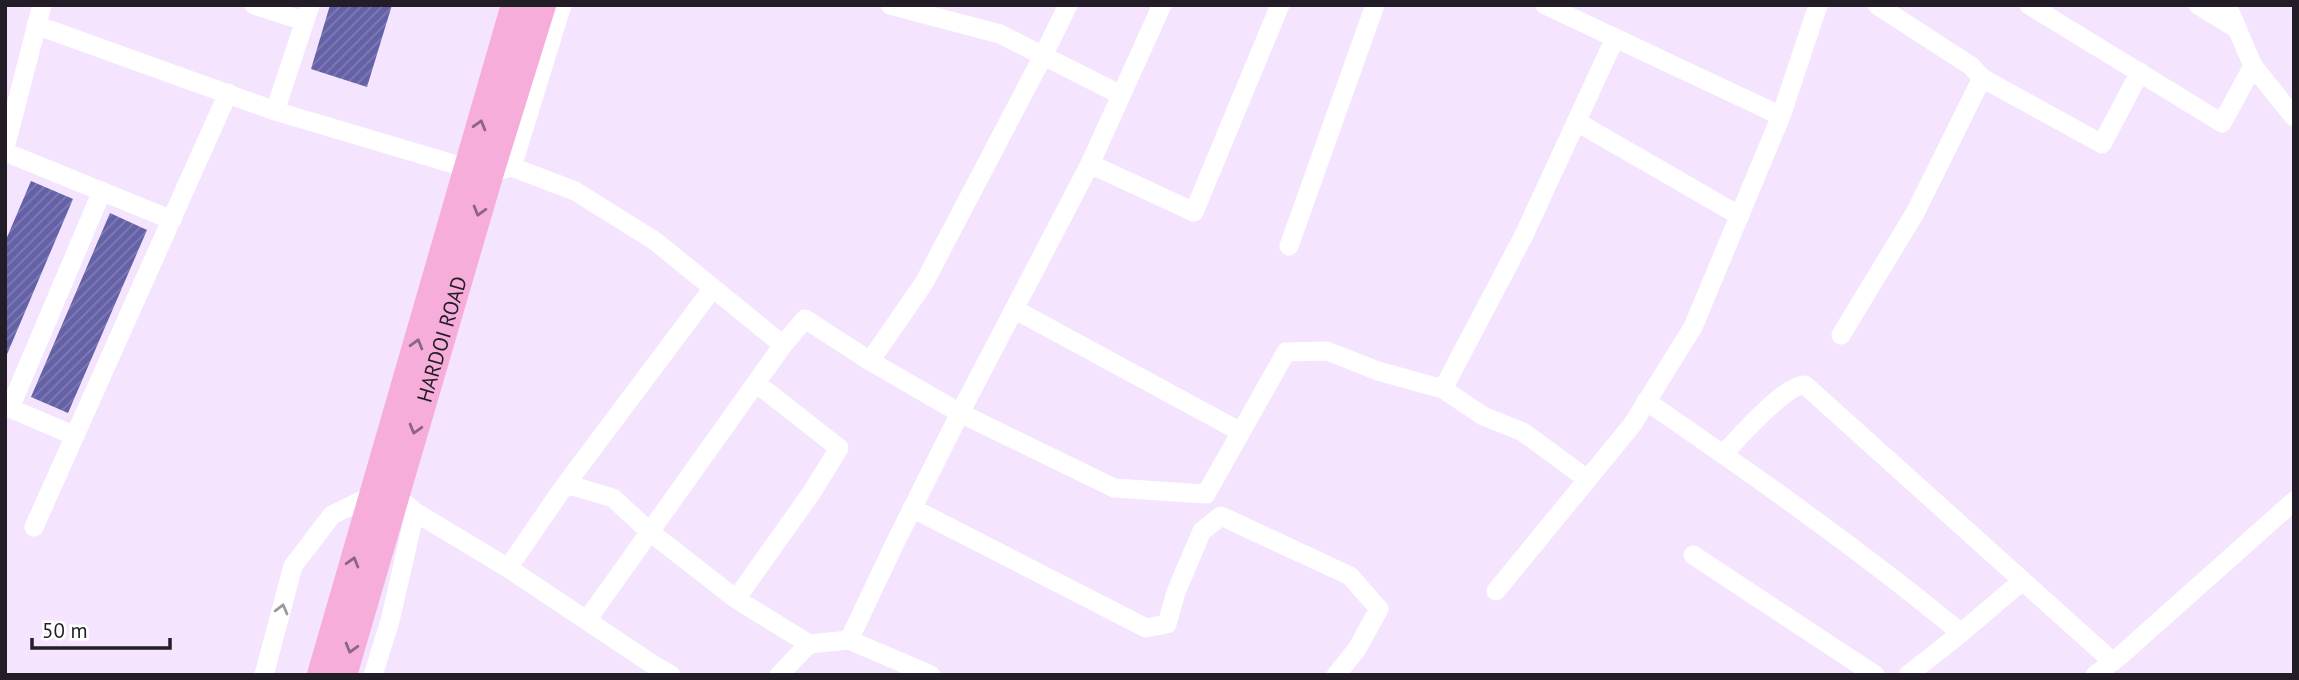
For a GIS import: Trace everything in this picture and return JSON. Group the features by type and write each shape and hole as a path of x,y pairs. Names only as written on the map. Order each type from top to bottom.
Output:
{"highway":[{"name":"HARDOI ROAD","path":"490,168 515,5"},
{"name":"HARDOI ROAD","path":"344,675 490,168 542,5"},
{"name":"HARDOI ROAD","path":"321,675 395,501"}],"street":[{"path":"42,5 8,128 5,150 172,220"},
{"path":"254,5 307,13 275,111"},
{"path":"490,168 562,5"},
{"path":"890,5 962,14 1121,95"},
{"path":"870,361 923,283 1068,5"},
{"path":"849,640 960,413 1090,164 1161,5"},
{"path":"1090,164 1194,212 1280,5"},
{"path":"1289,246 1374,5"},
{"path":"1545,5 1580,13 1615,38 1781,116"},
{"path":"1496,591 1632,425 1693,327 1781,116 1818,5"},
{"path":"1877,5 1971,66 1982,78 2102,144 2140,72"},
{"path":"2029,5 2222,123 2253,66"},
{"path":"2198,5 2237,29"},
{"path":"2227,5 2253,66 2294,117"},
{"path":"36,25 275,111 575,191 655,241 783,345"},
{"path":"1443,389 1524,235 1615,38"},
{"path":"1841,335 1915,213 1982,78"},
{"path":"34,527 228,93"},
{"path":"1577,122 1740,216"},
{"path":"75,436 8,407 102,191"},
{"path":"508,568 563,488 713,288"},
{"path":"1014,309 1239,431"},
{"path":"586,620 804,319 960,413 1114,488 1206,494 1239,431 1286,352 1327,351 1378,371 1443,389 1483,416 1523,432 1587,479"},
{"path":"736,599 839,449 756,383"},
{"path":"1723,453 1784,393 1798,384 1805,385 2113,662"},
{"path":"1646,401 1762,480 1884,571 1961,633"},
{"path":"563,488 573,486 613,498 650,532 736,599 809,644 849,640 931,675"},
{"path":"373,675 390,621 395,501"},
{"path":"264,675 293,566 332,515 395,501 508,568 671,675"},
{"path":"2095,675 2294,501"},
{"path":"912,508 1146,628 1167,624 1176,592 1202,531 1221,516 1350,576 1380,609 1357,649 1336,675"},
{"path":"1693,555 1875,675"},
{"path":"1908,675 2022,581"},
{"path":"779,675 809,644"}],"building":[{"path":"330,5 392,5 367,87 311,69"},
{"path":"31,181 73,199 5,359 5,242"},
{"path":"110,213 147,230 68,413 31,397"}]}
